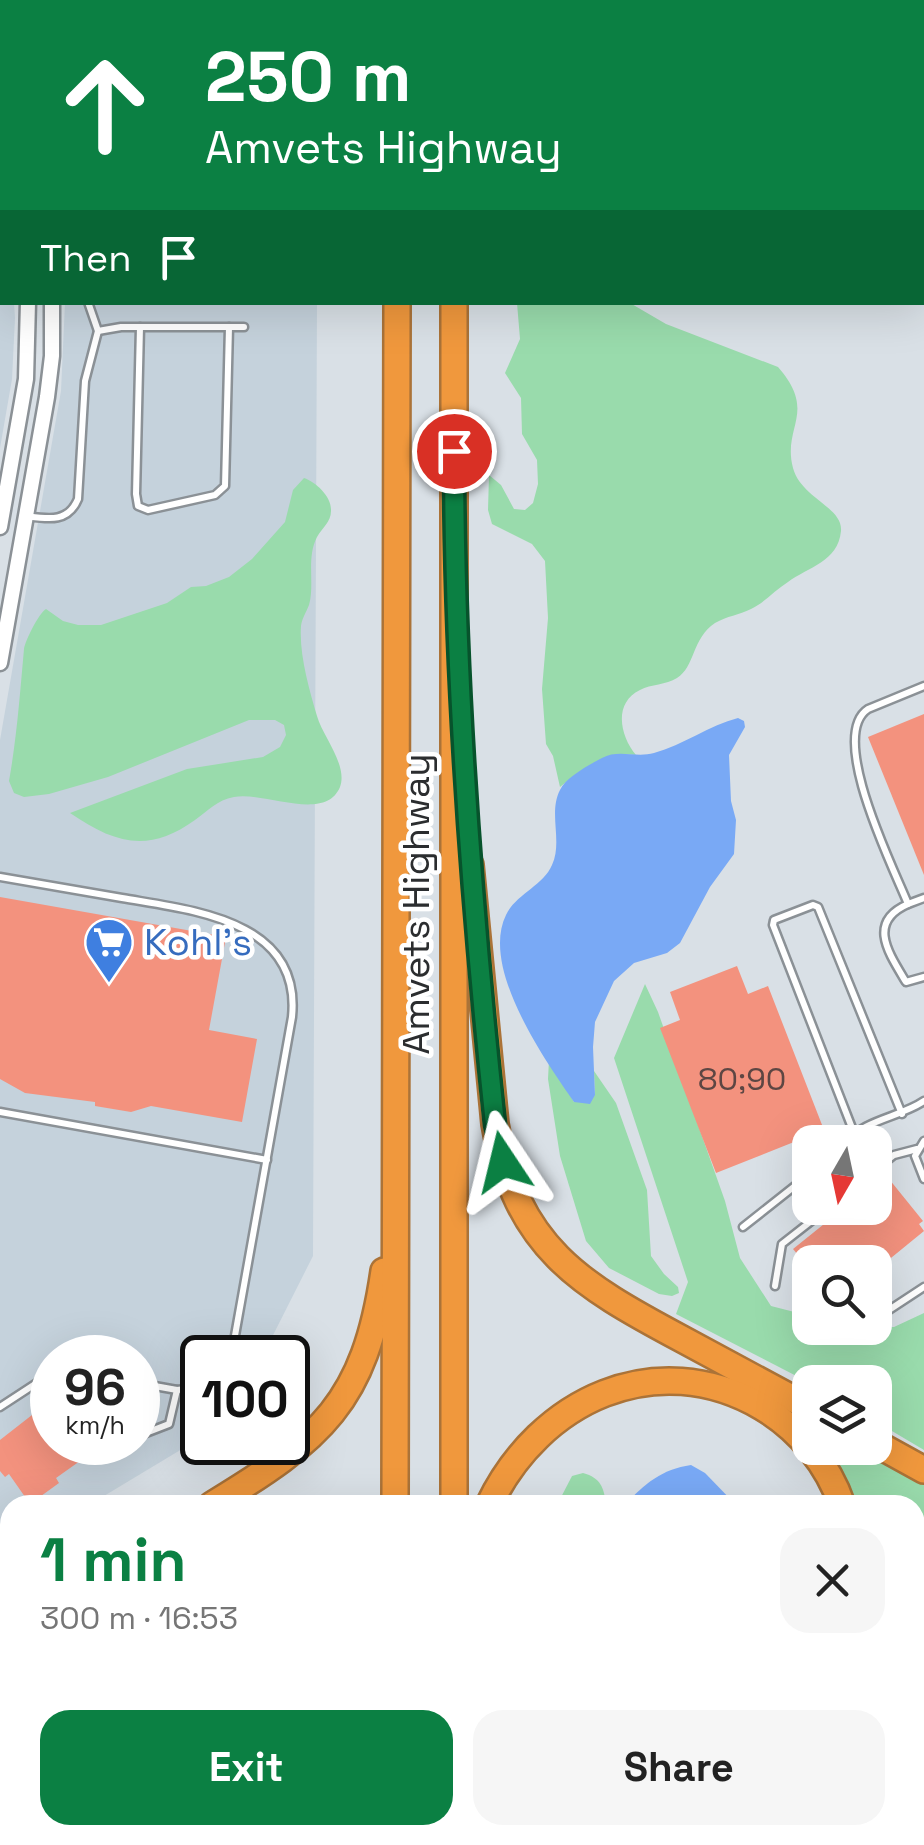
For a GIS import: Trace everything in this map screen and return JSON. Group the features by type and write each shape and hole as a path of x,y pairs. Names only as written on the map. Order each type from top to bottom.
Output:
{"highway":[{"name":"Amvets Highway","path":"395,1495 397,305"},
{"name":"Amvets Highway","path":"454,305 454,1495"},
{"path":"454,562 475,938 495,1124 512,1186 544,1242 595,1291 792,1398"},
{"path":"228,1495 306,1442 340,1403 359,1370 376,1316 384,1267 396,1097"},
{"path":"494,1495 524,1450 565,1413 620,1387 680,1381 726,1390 774,1414 816,1455 837,1495"},
{"path":"892,1452 924,1470"}],"street":[{"path":"0,528 26,380 28,305"},
{"path":"0,663 52,356 52,305"}],"lane":[{"path":"26,516 58,518 76,506 86,381 98,331 89,305"},
{"path":"140,327 136,494 138,506 148,510 215,495 226,486 228,327"},
{"path":"98,331 244,327"},
{"path":"908,904 863,797 856,725 868,709 924,686"},
{"path":"0,876 208,914 240,925 264,944 283,968 293,1002 236,1335"},
{"path":"924,898 889,914 884,935 906,982 924,977"},
{"path":"851,1125 773,925 774,920 813,905 818,907 902,1114"},
{"path":"873,1125 924,1101"},
{"path":"0,1112 267,1160"},
{"path":"892,1157 917,1149 924,1142"},
{"path":"917,1149 916,1162 924,1179"},
{"path":"743,1227 792,1188"},
{"path":"775,1286 782,1244 806,1225"},
{"path":"892,1308 924,1287"},
{"path":"160,1387 180,1390"},
{"path":"0,1408 30,1388"},
{"path":"160,1427 169,1424 177,1390"}],"shaded area":[{"path":"0,305 14,305 12,379 0,448"},
{"path":"65,305 317,305 313,1256 273,1335 180,1335 180,1450 160,1462 160,1335 30,1335 30,1465 155,1465 106,1495 0,1495 0,740 61,391"}],"green space":[{"path":"517,305 633,305 666,324 778,367 796,396 793,468 804,487 835,515 841,531 834,550 821,563 756,606 708,629 677,678 631,696 622,720 626,739 636,755 605,758 560,787 546,744 542,689 548,618 545,561 532,544 492,524 488,510 489,475 501,485 514,509 525,510 533,503 538,484 537,460 522,434 521,398 505,373 520,339"},
{"path":"304,478 322,491 331,506 330,518 314,545 311,597 301,637 317,716 341,770 340,787 332,798 308,804 247,796 228,798 178,831 146,841 101,832 70,813 187,769 263,757 280,747 286,735 284,725 275,720 249,720 108,777 49,794 24,797 14,793 9,781 24,649 43,612 46,609 63,621 78,625 101,625 167,603 191,587 229,577 252,559 285,522 293,490"},
{"path":"645,984 725,1201 740,1258 771,1306 792,1311 792,1345 892,1345 892,1327 924,1313 924,1450 892,1431 892,1365 792,1365 792,1374 676,1314 688,1282 614,1058"},
{"path":"549,1060 574,1102 595,1095 594,1071 616,1103 647,1190 651,1256 679,1293 659,1294 609,1268 586,1241 560,1156 548,1079"},
{"path":"892,1463 924,1481 924,1495 852,1495 833,1465"},
{"path":"583,1473 594,1478 604,1495 562,1495 572,1476"}],"water":[{"path":"738,718 745,727 729,755 736,820 734,854 710,887 680,943 667,953 634,963 614,981 595,1022 595,1095 590,1104 574,1102 547,1063 508,986 500,937 506,915 552,865 557,799 572,776 608,755 654,753"},
{"path":"691,1465 726,1495 634,1495 671,1470"}],"building":[{"path":"924,714 924,875 868,737"},
{"name":"Kohl's","path":"0,897 226,937 209,1030 257,1039 242,1122 151,1106 131,1112 95,1106 95,1102 25,1093 0,1079"},
{"path":"737,966 748,994 768,986 822,1125 792,1125 792,1143 716,1173 660,1028 680,1020 670,992"},
{"path":"892,1183 923,1221 919,1224 924,1231 892,1257 892,1245 798,1245 823,1225 892,1225"},
{"path":"30,1417 30,1465 74,1465 56,1478 59,1483 42,1495 24,1495 9,1474 5,1477 0,1471 0,1440"}],"place":[{"name":"Kohl's","path":"109,984"}],"route":[{"path":"454,451 454,562 471,886 495,1124 503,1162"}]}
